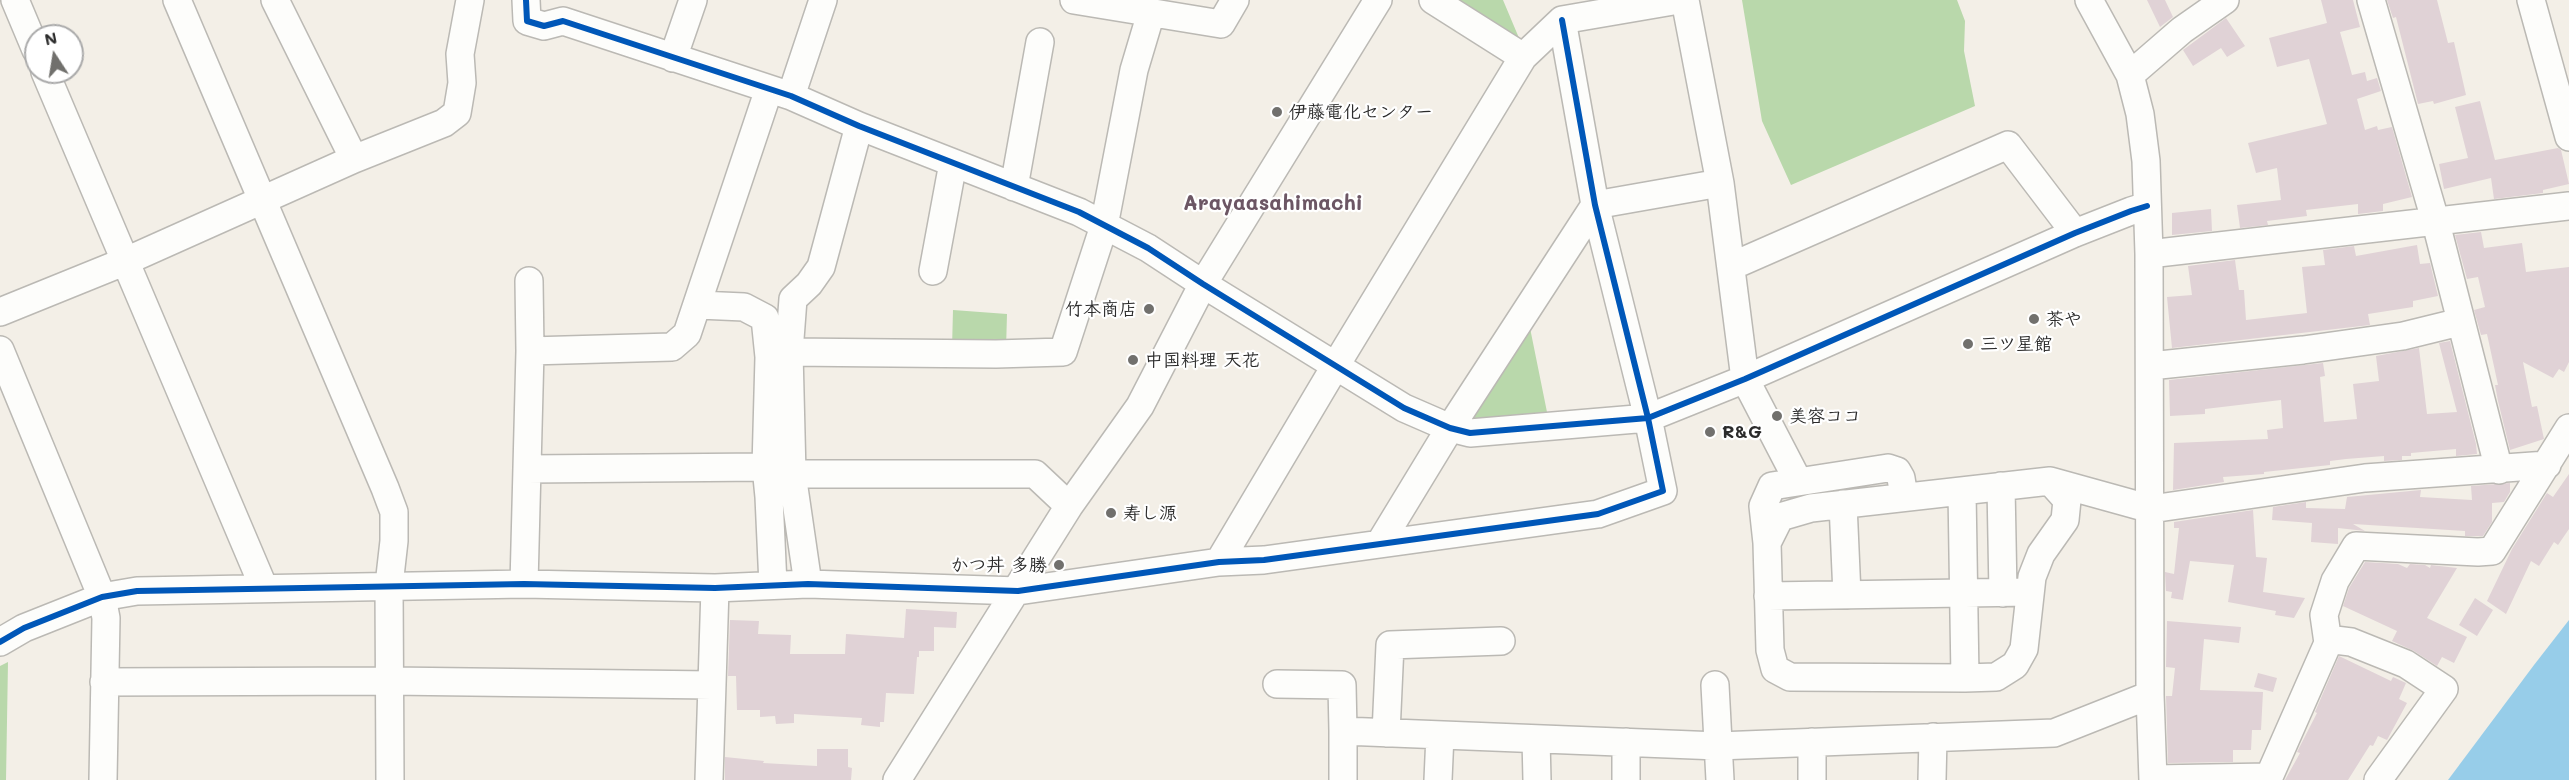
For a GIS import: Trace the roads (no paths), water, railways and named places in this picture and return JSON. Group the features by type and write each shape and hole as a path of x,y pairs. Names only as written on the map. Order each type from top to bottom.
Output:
{"street":[{"path":"15,0 25,24"},
{"path":"177,0 386,488 394,512 394,541 389,585 390,780"},
{"path":"275,0 354,159"},
{"path":"0,312 126,261 354,159 444,123 457,113 462,83 460,54 470,0"},
{"path":"526,0 527,21 544,26 567,10 673,58 780,92 859,126 1079,212 1148,248 1404,408 1450,428 1470,433 1648,417 1745,379 2075,233 2147,206"},
{"path":"673,58 693,0"},
{"path":"530,351 672,347 687,334 780,92 823,0"},
{"path":"1074,0 1221,24 1235,0"},
{"path":"919,780 1028,590 1069,506 1140,406 1203,284 1378,0"},
{"path":"1432,0 1523,57"},
{"path":"1220,562 1336,364 1523,57 1562,20 1679,0"},
{"path":"1685,0 1720,183 1745,379 1798,481"},
{"path":"2089,0 2130,75 2140,114 2146,160 2150,366 2150,695 2153,780 2268,778 2328,643 2324,615 2335,581 2356,546 2478,552 2492,550 2569,428"},
{"path":"2130,75 2182,30 2225,0"},
{"path":"2371,0 2436,223 2499,470"},
{"path":"2531,0 2569,137"},
{"path":"789,352 996,354 1063,352 1104,226 1134,70 1151,13"},
{"path":"0,642 24,628 102,597 137,591 524,584 715,588 808,584 1028,590 1220,562 1264,560 1598,513 1662,491 1648,417 1595,205 1562,20"},
{"path":"1014,187 1040,42"},
{"path":"50,84 264,588"},
{"path":"773,585 770,497 779,470 793,299 821,267 859,126"},
{"path":"1732,266 2008,145 2075,233"},
{"path":"933,271 953,163"},
{"path":"1380,543 1450,428 1595,205 1720,183"},
{"path":"2149,254 2569,206"},
{"path":"524,584 530,351 529,281"},
{"path":"699,305 744,307 765,318 779,470 808,584"},
{"path":"2150,366 2392,338 2460,322"},
{"path":"0,350 102,597 106,618 103,780"},
{"path":"1767,543 1780,517 1811,508 2050,481 2151,509 2365,478 2547,465"},
{"path":"1904,497 1901,478 1897,471 1888,468 1772,486 1763,506 1767,543 1770,650 1775,669 1790,677 1965,678 1996,677 2015,665 2024,649 2032,577 2041,554 2066,520 2067,500 2050,481"},
{"path":"527,469 1035,474 1069,506"},
{"path":"2001,486 2003,592"},
{"path":"1962,491 1965,678"},
{"path":"1843,504 1847,595"},
{"path":"708,780 715,588"},
{"path":"897,780 1028,590"},
{"path":"1768,596 2030,592"},
{"path":"2328,643 2335,640 2351,642 2406,663 2444,688 2378,780"},
{"path":"1386,733 1389,645 1501,641"},
{"path":"104,682 390,681 712,684"},
{"path":"1277,684 1342,685 1342,780"},
{"path":"1715,684 1720,780"},
{"path":"1343,732 1718,746 2054,733 2150,695"},
{"path":"1438,780 1440,735"},
{"path":"1932,780 1933,737"},
{"path":"1536,739 1537,780"},
{"path":"1626,742 1626,780"},
{"path":"1812,742 1812,780"}],"water":[{"path":"2569,620 2569,780 2448,780 2534,665"}],"place":[{"name":"伊藤電化センター","path":"1277,112"},
{"name":"竹本商店","path":"1149,309"},
{"name":"茶や","path":"2034,319"},
{"name":"三ツ星館","path":"1968,344"},
{"name":"中国料理 天花","path":"1133,360"},
{"name":"美容ココ","path":"1777,416"},
{"name":"R&G","path":"1710,432"},
{"name":"寿し源","path":"1111,513"},
{"name":"かつ丼 多勝","path":"1059,565"}],"district":[{"name":"Arayaasahimachi","path":"1273,204"}]}
